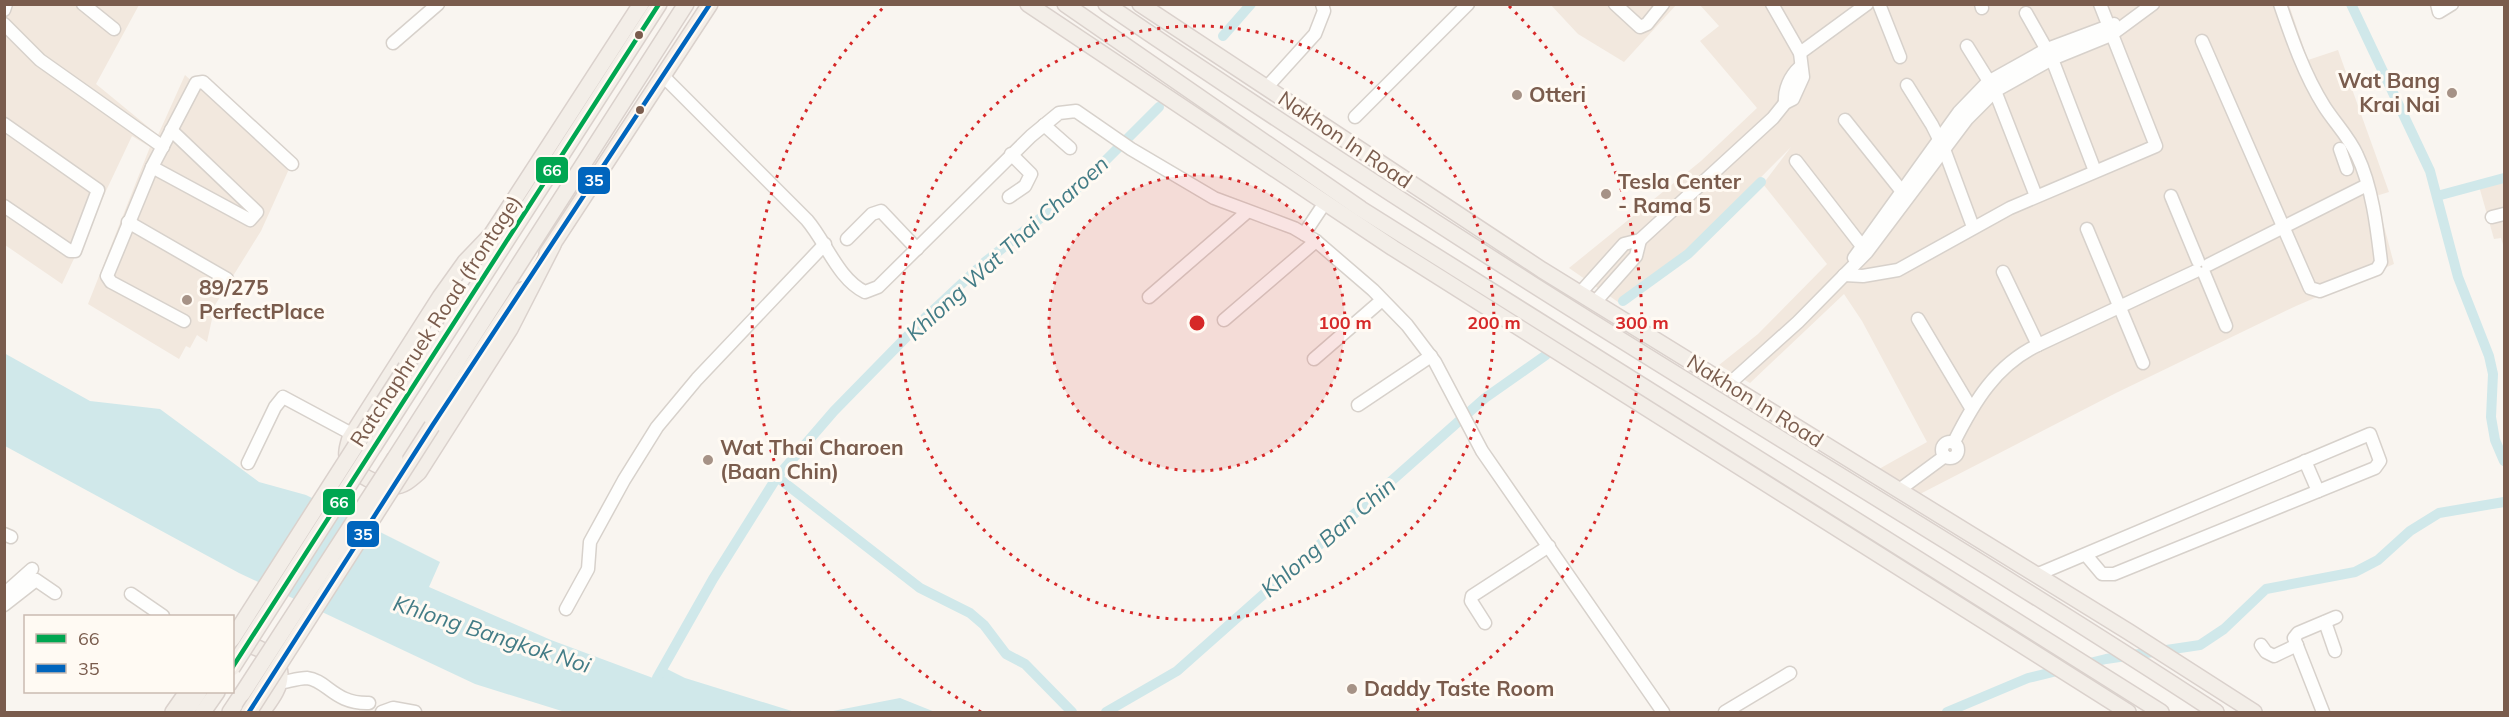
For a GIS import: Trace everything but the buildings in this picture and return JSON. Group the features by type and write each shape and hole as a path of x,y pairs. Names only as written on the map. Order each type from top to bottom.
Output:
{"main road":[{"name":"Ratchaphruek Road (frontage)","path":"234,636 641,4"},
{"path":"234,665 659,4"},
{"path":"230,712 686,4"},
{"path":"1028,4 1324,204 2128,712"},
{"path":"1065,4 1361,209 2161,712"},
{"name":"Nakhon In Road","path":"1106,4 1238,94 1432,220 2216,712"},
{"name":"Nakhon In Road","path":"1140,4 1542,270 1596,301 1899,489 2254,712"},
{"path":"1153,4 1200,43"},
{"path":"249,712 432,426 709,8"},
{"path":"1432,220 1542,270"},
{"path":"489,237 465,262 440,297 352,434 347,460 352,468 383,484 394,486 407,483 419,472 510,329 553,244"},
{"path":"1393,248 1474,280"},
{"path":"234,644 250,645 271,657 280,674 262,712"},
{"path":"173,712 186,693"},
{"path":"186,712 198,693"},
{"path":"203,712 216,693"}],"street":[{"path":"6,4 4,23 40,60 160,145"},
{"path":"83,4 114,29"},
{"path":"393,43 438,4"},
{"path":"1266,88 1315,34 1324,11 1322,4"},
{"path":"1355,117 1468,4"},
{"path":"1615,4 1640,27 1647,24 1663,4"},
{"path":"1581,292 1624,244 1641,240 1773,118 1785,103 1784,93 1793,74 1800,67 1800,53 1772,4"},
{"path":"1800,53 1867,4"},
{"path":"1879,4 1900,57"},
{"path":"1844,275 1863,276 1898,270 1973,227 2036,196 2156,146 2100,4"},
{"path":"1729,384 1798,322 1844,275 1941,144 1959,112 1992,87 2050,54 2124,23 2153,4"},
{"path":"2280,4 2301,64 2323,105 2347,169"},
{"path":"2437,4 2439,12 2452,4"},
{"path":"2026,13 2050,54 2095,171"},
{"path":"2202,42 2282,227 2310,288 2315,291 2377,269 2381,262 2361,163 2341,148"},
{"path":"1967,46 1992,87 2036,196"},
{"path":"664,78 740,156 792,205 825,244 836,264 865,292 878,287 1011,153 1059,113 1076,111 1131,149 1214,198 1317,241 1346,264 1382,300 1431,356 1463,411 1482,451 1663,712"},
{"path":"184,321 108,279 128,222 160,145 171,130 196,83 203,82 292,164"},
{"path":"1907,85 1941,144 1973,227"},
{"path":"1845,120 1904,194"},
{"path":"4,124 98,189 75,251 70,251 4,206"},
{"path":"1044,125 1070,148"},
{"path":"153,166 250,220 257,212 171,130"},
{"path":"1009,197 1024,186 1031,174 1011,153"},
{"path":"1796,161 1864,249"},
{"path":"1899,489 1945,456 1941,451 1943,445 1948,441 1954,442 1971,408 2000,372 2014,359 2038,345 2201,268 2367,185"},
{"path":"2171,196 2226,326"},
{"path":"1304,234 1324,204"},
{"path":"847,239 872,214 881,212 917,249"},
{"path":"1149,297 1247,212"},
{"path":"2492,217 2505,214"},
{"path":"128,222 227,279"},
{"path":"2087,229 2143,363"},
{"path":"1596,301 1636,256 1641,240"},
{"path":"1224,320 1317,241"},
{"path":"566,609 588,569 590,542 629,471 657,428 697,379 825,244"},
{"path":"2003,272 2038,345"},
{"path":"1314,359 1382,300"},
{"path":"1918,319 1971,408"},
{"path":"1358,405 1431,356"},
{"path":"248,463 275,407 283,397 352,434"},
{"path":"2036,575 2370,434 2380,461 2379,464 2318,491 2114,574 2102,574 2086,555"},
{"path":"2305,461 2318,491"},
{"path":"1485,623 1471,601 1472,596 1549,546"},
{"path":"4,594 32,569"},
{"path":"4,605 36,580 55,593"},
{"path":"131,594 161,615"},
{"path":"2323,712 2295,635 2330,619 2335,651"},
{"path":"2261,645 2266,652 2274,656 2297,645"},
{"path":"1725,712 1790,673"},
{"path":"278,682 306,678 313,680 339,698 369,703"},
{"path":"382,712 393,708 415,712"}],"shaded area":[{"path":"1699,4 2289,5 2308,60 2338,50 2389,192 2376,196 2394,264 2296,306 2116,393 1920,494 1879,469 1927,442 1862,321 1844,294 1750,383 1719,365 1758,334 1827,264 1763,184 1791,147 1683,256 1618,302 1569,268 1701,161 1757,108 1700,41 1719,26"},
{"path":"4,5 139,5 96,84 158,135 185,75 289,169 261,231 215,305 207,342 197,335 190,348 186,346 179,359 88,304 150,147 132,136 62,284 5,245"},
{"path":"1551,5 1676,5 1624,62 1578,34"},
{"path":"2504,180 2504,248 2501,238 2494,239 2479,186"}],"water":[{"name":"Khlong Bangkok Noi","path":"4,353 90,401 160,409 259,482 306,495 440,562 429,587 551,640 653,678 661,666 685,678 795,712 565,712 475,684 239,573 5,446"},
{"path":"900,698 935,712 828,712"}],"waterway":[{"name":"Khlong Wat Thai Charoen","path":"1223,36 1251,4"},
{"path":"2351,4 2430,171 2458,277 2489,356 2493,374 2491,417 2495,440 2504,461"},
{"name":"Khlong Wat Thai Charoen","path":"657,678 713,579 777,477 834,411 925,318 985,262 1076,190 1159,107"},
{"path":"2437,196 2504,178"},
{"name":"Khlong Ban Chin","path":"1623,301 1688,254 1761,182"},
{"name":"Khlong Ban Chin","path":"1106,712 1177,671 1485,398 1546,355"},
{"path":"777,477 920,588 970,613 984,625 1006,654 1025,664 1072,712"},
{"path":"1947,712 2028,678 2106,659 2200,645 2224,629 2266,589 2355,572 2378,560 2410,531 2439,513 2504,502"}],"transit line":[{"name":"66","path":"234,665 659,4"},
{"name":"35","path":"249,712 432,426 710,4"}],"place":[{"name":"Wat Bang Krai Nai","path":"2452,93"},
{"name":"Otteri","path":"1517,95"},
{"name":"Tesla Center - Rama 5","path":"1606,194"},
{"name":"89/275 PerfectPlace","path":"187,300"},
{"name":"Wat Thai Charoen (Baan Chin)","path":"708,460"},
{"name":"Daddy Taste Room","path":"1352,689"}]}
